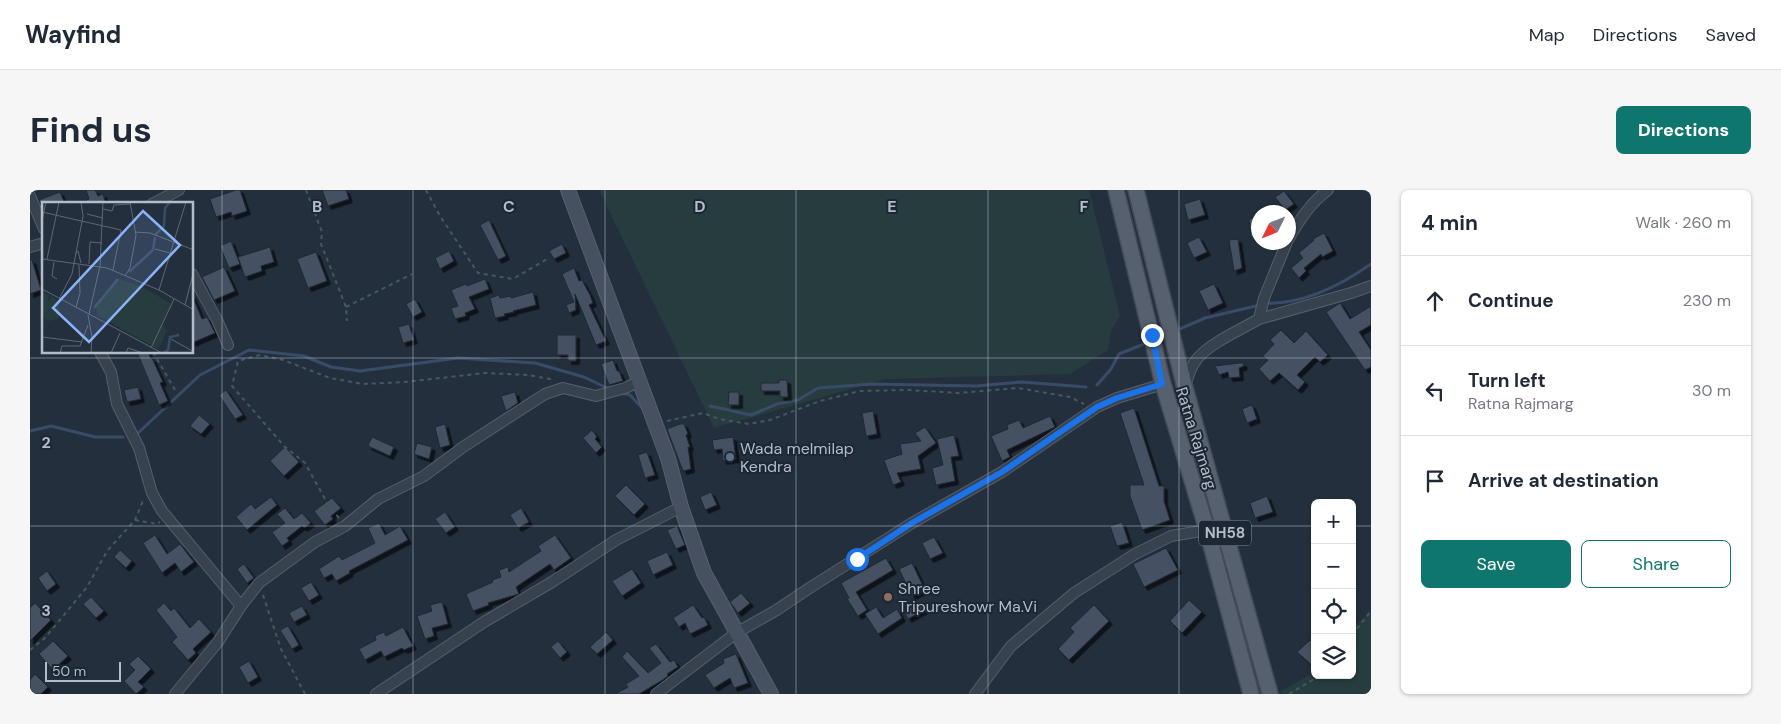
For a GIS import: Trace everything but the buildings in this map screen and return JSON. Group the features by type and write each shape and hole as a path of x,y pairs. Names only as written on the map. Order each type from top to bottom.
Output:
{"main road":[{"path":"568,190 668,458 681,507 704,573 736,634 771,694"},
{"name":"Ratna Rajmarg","path":"1116,190 1162,381 1207,530 1251,694"},
{"name":"Ratna Rajmarg","path":"1136,190 1184,388 1270,694"}],"street":[{"path":"157,202 179,190"},
{"path":"1296,226 1316,198 1328,190"},
{"path":"30,196 42,223"},
{"path":"1259,319 1260,308 1284,250"},
{"path":"194,278 218,320 228,345"},
{"path":"1184,388 1196,360 1210,347 1259,319 1371,286"},
{"path":"101,354 111,372 117,404 139,448 152,493 162,511 241,606"},
{"path":"174,694 218,642 258,583 314,542 345,526 378,499 424,476 463,447 545,394 563,388 596,396 625,388 640,381"},
{"path":"656,694 736,634 912,523 1002,472 1097,407 1162,381"},
{"path":"376,694 484,622 552,582 616,540 681,507"},
{"path":"975,694 1011,646 1074,593 1135,554 1171,536 1207,530"}],"path":[{"path":"306,190 322,232 321,244 346,307 347,321"},
{"path":"426,190 440,216 478,273 513,279 547,259"},
{"path":"346,307 412,274"},
{"path":"154,354 175,390"},
{"path":"345,526 329,506 305,463 284,446 232,386 238,360 260,355 283,360 330,378 363,384 405,382 485,373 528,375 555,380"},
{"path":"655,423 703,413 719,419 749,424 770,420 820,401 860,391 910,390 958,393 1018,388 1070,397 1086,405"},
{"path":"30,650 45,638 88,587 107,551 135,520 144,498 152,493"},
{"path":"135,520 157,524 168,517"},
{"path":"258,583 281,648 304,694"},
{"path":"1353,634 1371,611"},
{"path":"1289,694 1314,679"}],"green space":[{"path":"599,190 1089,190 1120,316 1111,331 1108,350 1070,374 886,379 714,428"},
{"path":"1371,610 1371,694 1282,694 1281,691 1311,674 1311,679 1356,679 1356,626"}],"waterway":[{"path":"1266,303 1294,301 1322,292 1371,264"},
{"path":"1175,331 1205,318 1260,305"},
{"path":"1097,385 1111,369 1119,354 1149,342"},
{"path":"137,434 200,375 249,350 304,356 331,367 360,371 458,358 535,363 584,377 609,389"},
{"path":"710,406 751,415 777,404 798,400 818,388 872,384 976,386 1022,382 1086,387"},
{"path":"620,393 630,395 644,410"},
{"path":"30,431 51,426 95,437 123,437"}],"place":[{"name":"Wada melmilap Kendra","path":"730,457"},
{"name":"Shree Tripureshowr Ma.Vi","path":"888,597"}],"route":[{"path":"857,559 912,523 1002,472 1097,407 1117,398 1162,384 1152,335"}]}
